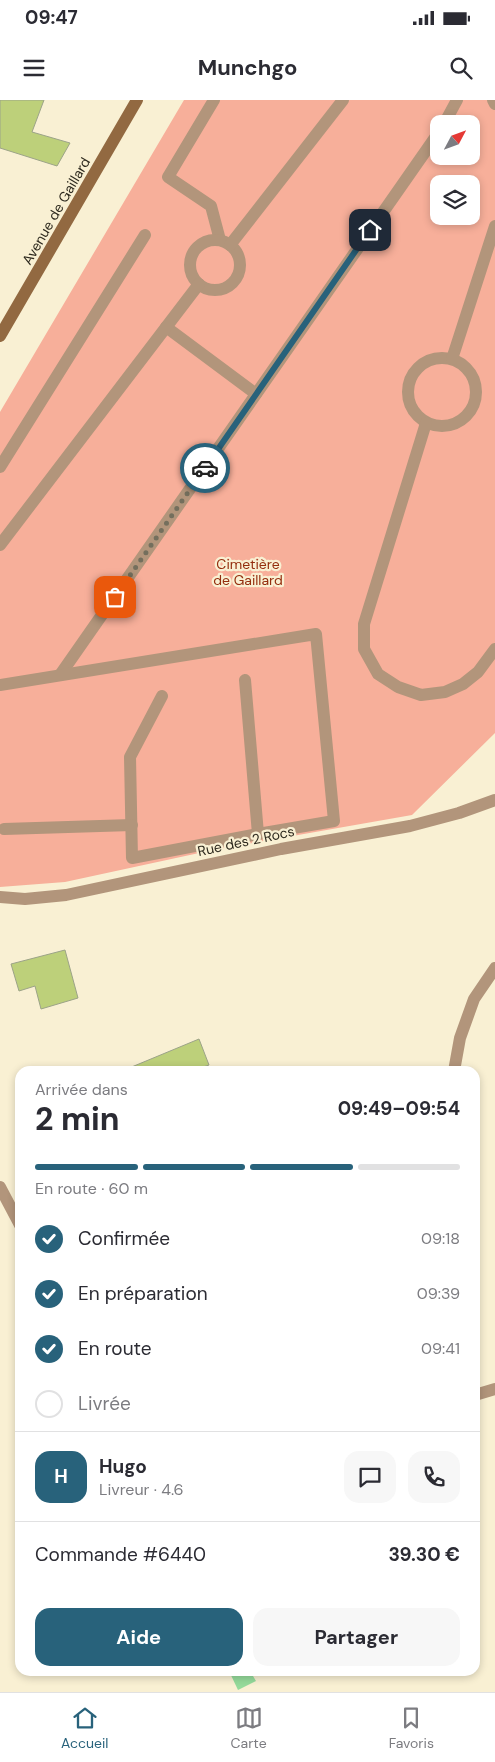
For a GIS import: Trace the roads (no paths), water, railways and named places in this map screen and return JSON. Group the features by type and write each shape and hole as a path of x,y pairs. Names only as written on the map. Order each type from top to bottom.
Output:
{"street":[{"name":"Avenue de Gaillard","path":"0,336 138,100"},
{"path":"214,100 168,177 211,206 225,243 237,255 239,271 236,278 223,288 206,288 199,284 190,269 192,253 204,242 212,240 225,243"},
{"path":"225,243 343,100"},
{"path":"449,115 457,100"},
{"path":"493,100 495,104"},
{"path":"60,675 430,145"},
{"path":"452,359 495,226"},
{"path":"0,467 145,235"},
{"path":"0,545 199,284"},
{"path":"166,327 256,394"},
{"path":"441,357 452,359 462,364 470,372 475,382 474,404 469,413 460,422 449,426 437,426 426,423 417,416 410,406 407,395 408,383 413,373 420,365 430,359 441,357"},
{"path":"426,423 364,624 364,649 378,674 398,687 421,695 445,692 463,684 478,672 495,649"},
{"path":"0,685 316,634 334,821 132,858 130,757 162,696"},
{"path":"245,680 258,834"},
{"name":"Rue des 2 Rocs","path":"0,897 25,899 66,895 281,849 410,826 459,813 495,800"},
{"path":"4,829 132,825"},
{"path":"455,1066 460,1038 474,999 495,968"},
{"path":"0,1187 15,1216"},
{"path":"480,1394 495,1389"}],"park label":[{"name":"Cimetière de Gaillard","path":"248,572"}]}
